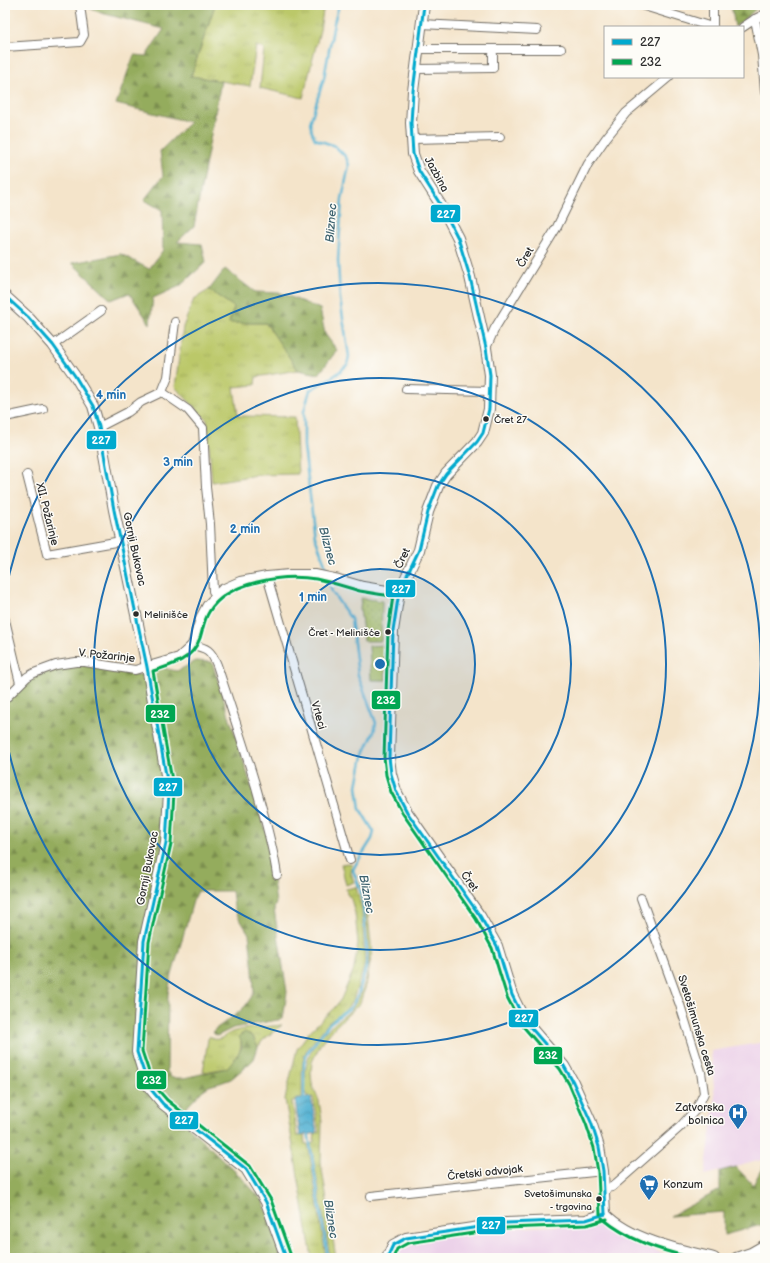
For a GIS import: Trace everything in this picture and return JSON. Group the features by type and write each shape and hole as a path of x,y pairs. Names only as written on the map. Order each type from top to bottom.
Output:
{"street":[{"path":"5,47 80,42 84,35 80,5"},
{"name":"Jazbina","path":"424,5 411,123 413,154 419,171 442,207 458,238 470,277 486,348"},
{"path":"641,5 710,26"},
{"path":"712,5 713,26"},
{"path":"744,26 765,14"},
{"path":"755,19 762,55 765,92"},
{"path":"421,24 537,30"},
{"path":"418,49 561,49"},
{"path":"416,69 493,68 493,55"},
{"name":"Čret","path":"605,1214 603,1171 599,1147 591,1122 573,1082 564,1066 526,1021 512,995 497,946 480,916 407,812 396,791 389,757 393,631 399,592 419,550 428,512 438,486 446,474 477,442 483,433 489,409 490,376 486,348 496,328 557,227 588,164 626,113 668,78"},
{"path":"412,139 500,137"},
{"name":"Gornji Bukovac","path":"5,296 32,321 53,345 75,376 93,406 99,427 147,667 169,792 166,843 144,941 137,1052 149,1087 164,1104 246,1168 266,1202 286,1258"},
{"path":"53,345 101,311"},
{"path":"99,427 128,412 141,402 162,392 168,377 175,322"},
{"path":"406,389 489,391"},
{"path":"162,392 188,410 203,428 214,591 216,595"},
{"path":"5,417 43,409"},
{"name":"XII. Požarinje","path":"27,475 47,554 121,541"},
{"path":"147,667 179,657 192,645 201,616 207,605 222,589 240,581 267,576 315,574 336,578 363,586 399,592"},
{"name":"Vrteci","path":"267,576 350,860"},
{"path":"5,620 20,683"},
{"path":"192,645 208,650 213,655 217,665 263,812 274,854 277,875"},
{"name":"V. Požarinje","path":"5,699 20,683 34,672 64,663 85,662 135,670 147,667"},
{"name":"Svetošimunska cesta","path":"603,1189 612,1188 680,1127 697,1108 704,1093 701,1072 680,1004 641,898"},
{"name":"Čretski odvojak","path":"371,1196 603,1171"},
{"path":"387,1258 393,1245 406,1238 506,1223 586,1220 605,1214 617,1224 644,1238 668,1247 714,1258"},
{"path":"736,1258 750,1253 765,1244"}],"shaded area":[{"name":"Zatvorska bolnica","path":"765,1042 765,1159 705,1175 715,1100 711,1051"},
{"path":"600,1224 661,1253 681,1258 390,1258 393,1250 406,1241 484,1229"}],"green space":[{"path":"88,5 149,5 159,7 163,5 215,5 191,76 221,81 194,226 177,242 202,244 206,262 180,286 153,298 150,324 129,293 111,300 72,263 121,254 149,269 163,250 162,210 144,200 163,176 160,151 190,122 116,104 134,55 146,56 164,29 101,13 87,7"},
{"path":"215,5 324,5 320,30 303,98 260,88 264,49 256,46 250,86 191,76"},
{"path":"731,5 761,5 736,26 735,26"},
{"path":"225,269 255,292 281,293 320,309 325,334 337,350 319,374 298,370 266,323 229,323 234,307 209,290"},
{"path":"209,290 234,307 229,323 266,323 298,370 256,377 255,385 234,387 238,416 295,417 298,474 257,475 212,482 207,420 175,387 183,327 194,299"},
{"path":"361,598 382,601 381,641 364,641 360,608"},
{"path":"384,645 386,680 371,680 369,646"},
{"path":"196,661 212,662 267,835 276,903 274,909 287,992 283,1019 233,1028 217,1036 212,1032 238,1013 246,1005 254,993 253,970 249,934 234,907 232,891 198,891 193,901 170,982 168,994 167,1071 170,1076 184,1078 227,1068 242,1047 239,1036 245,1032 253,1037 258,1047 254,1059 231,1079 209,1086 203,1090 183,1111 179,1118 240,1176 264,1202 281,1258 5,1258 5,705 9,699 31,679 47,671 72,665 89,666 140,675 162,668 177,671"},
{"path":"347,863 352,865 351,873 354,882 346,885 341,864"},
{"path":"370,881 367,906 372,953 366,985 360,1003 335,1027 320,1045 312,1062 312,1084 319,1101 322,1121 321,1163 336,1258 330,1258 311,1144 314,1142 315,1133 319,1132 313,1097 308,1098 304,1085 307,1062 316,1042 353,1007 364,987 369,954 364,892 361,884"},
{"path":"356,887 362,910 365,964 353,1000 344,1012 329,1022 306,1051 302,1071 302,1098 292,1101 297,1136 304,1135 305,1144 308,1144 326,1258 312,1258 285,1099 297,1049 309,1032 335,1007 341,999 354,969 358,943 355,913 346,889"},
{"path":"282,1025 263,1040 258,1047 253,1037 241,1041 239,1052 227,1068 203,1072 208,1039 210,1036 219,1039 232,1032 241,1030"},
{"path":"765,1162 765,1224 724,1235 724,1212 670,1216 720,1190 720,1171 736,1167 753,1185"}],"water":[{"path":"311,1097 317,1133 300,1136 295,1100"}],"waterway":[{"name":"Bliznec","path":"304,1101 304,1063 307,1053 330,1023 351,1007 358,995 366,967 367,956 363,904 360,889 353,870 372,839 374,832 360,809 357,786 363,756 374,732 376,723 358,675 351,619 332,592 324,561 315,537 304,446 304,411 310,390 337,374 347,365 349,356 340,299 338,260 342,199 349,165 346,157 335,146 315,139 310,123 324,78 334,23 339,5"},
{"name":"Bliznec","path":"308,1131 328,1258"}],"transit line":[{"name":"227","path":"424,5 413,91 411,123 413,154 419,171 442,207 458,238 470,277 486,348 490,375 489,409 483,433 477,442 446,474 438,486 428,512 419,550 399,592 393,631 389,757 391,774 396,791 407,812 480,916 497,946 512,995 525,1021 564,1066 573,1082 591,1122 599,1147 603,1171 605,1214"},
{"name":"227","path":"5,296 28,317 53,345 75,376 93,406 99,427 114,510 147,667 169,792 166,843 144,941 137,1052 149,1087 163,1104 246,1169 266,1202 286,1258"},
{"name":"232","path":"291,1256 271,1200 250,1166 167,1100 153,1084 142,1051 149,942 171,844 174,792 153,671 175,663 193,651 200,638 207,615 217,601 242,587 273,579 316,579 360,591 393,596 388,631 384,757 386,775 391,792 403,814 476,919 492,948 507,997 521,1024 560,1069 569,1084 586,1124 594,1148 598,1172 600,1214"},
{"name":"227","path":"387,1258 393,1245 406,1238 506,1223 586,1220 605,1214"},
{"name":"232","path":"602,1218 622,1232 644,1243 692,1258"},
{"name":"232","path":"393,1258 397,1249 408,1243 506,1228 587,1225 607,1219"}],"place":[{"name":"Čret 27","path":"486,419"},
{"name":"Melinišće","path":"136,614"},
{"name":"Čret - Melinišće","path":"388,632"},
{"name":"Zatvorska bolnica","path":"738,1130"},
{"name":"Svetošimunska - trgovina","path":"599,1199"},
{"name":"Konzum","path":"649,1201"}]}
